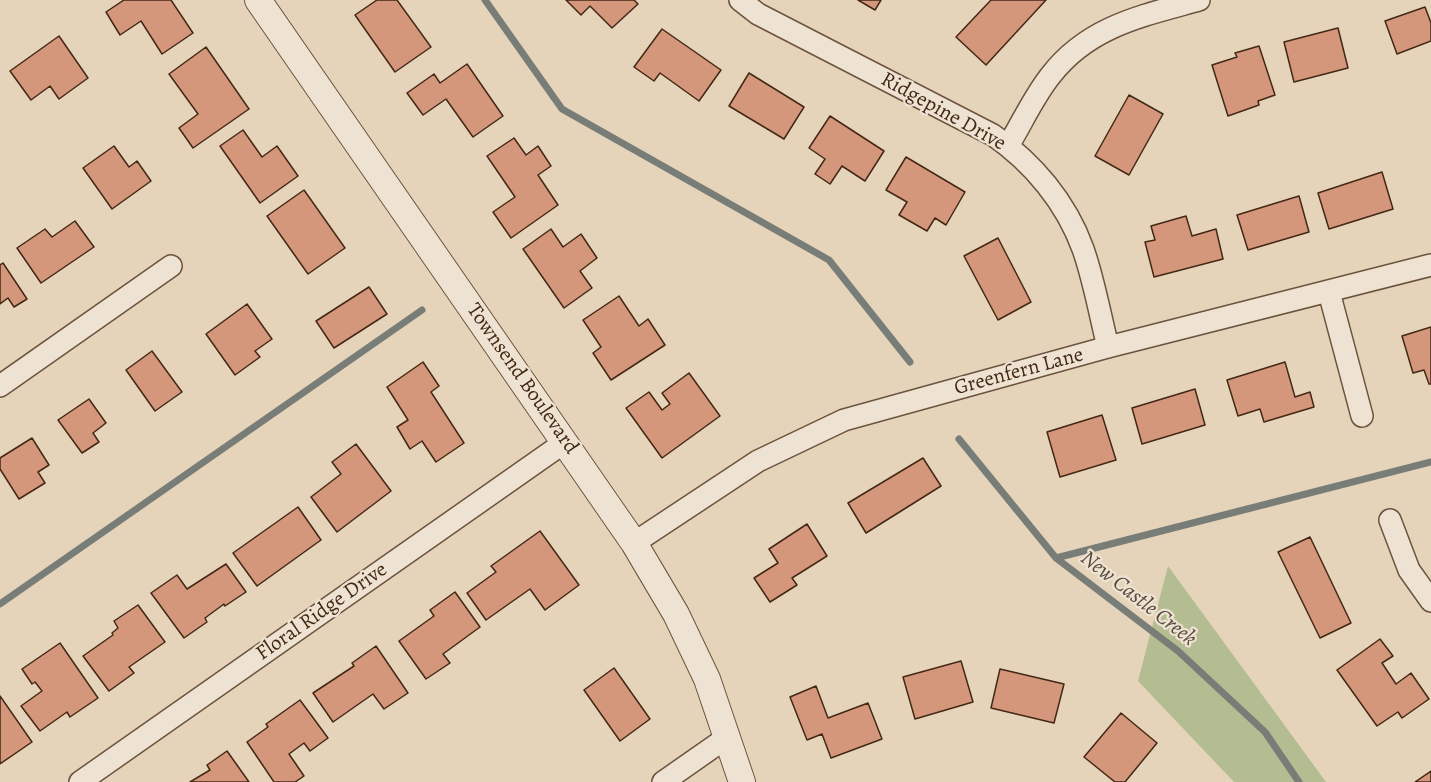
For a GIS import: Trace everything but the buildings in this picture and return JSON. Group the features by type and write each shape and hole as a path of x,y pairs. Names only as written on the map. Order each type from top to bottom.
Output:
{"street":[{"name":"Townsend Boulevard","path":"258,0 634,543 676,614 707,679 742,782"},
{"name":"Ridgepine Drive","path":"740,0 762,7 993,135 1023,158 1068,217 1083,250 1108,347"},
{"path":"1008,146 1050,76 1081,45 1106,29 1123,22 1199,0"},
{"name":"Greenfern Lane","path":"634,543 758,460 844,420 1108,347 1431,265"},
{"path":"0,386 171,266"},
{"path":"1329,292 1362,416"},
{"name":"Floral Ridge Drive","path":"80,782 565,442"},
{"path":"1390,520 1409,570 1431,602"},
{"path":"663,782 726,738"}],"green space":[{"path":"1168,566 1326,782 1234,782 1138,681"}],"waterway":[{"path":"485,0 562,109 829,260 910,362"},
{"path":"0,604 422,310"},
{"name":"New Castle Creek","path":"959,439 1056,558 1178,651 1265,732 1299,782"},
{"path":"1056,558 1431,462"}]}
